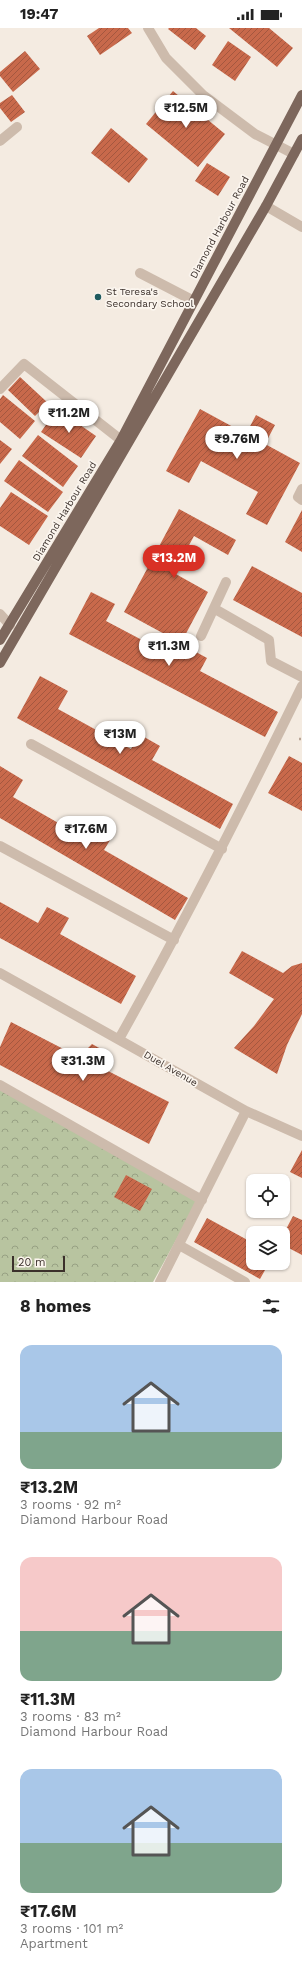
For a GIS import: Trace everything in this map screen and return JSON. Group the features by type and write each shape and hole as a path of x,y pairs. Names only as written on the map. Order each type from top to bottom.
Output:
{"main road":[{"name":"Diamond Harbour Road","path":"0,640 121,440 302,95"},
{"name":"Diamond Harbour Road","path":"0,664 266,206 302,139"}],"street":[{"path":"148,28 166,58 203,94 255,134 294,154"},
{"path":"0,141 17,127"},
{"path":"266,206 302,227"},
{"path":"140,273 194,301"},
{"path":"0,389 24,364 121,440"},
{"path":"302,489 298,497 302,500"},
{"path":"201,636 226,582"},
{"path":"214,609 269,640 271,661 302,677"},
{"path":"0,614 10,625"},
{"path":"120,1039 222,848 302,686"},
{"path":"31,744 222,848"},
{"path":"0,846 174,940"},
{"name":"Duel Avenue","path":"0,973 246,1111 302,1136"},
{"path":"0,1085 202,1200"},
{"path":"160,1282 246,1111"},
{"path":"179,1245 245,1282"}],"green space":[{"path":"0,1088 198,1200 153,1282 0,1282"}],"building":[{"path":"99,28 128,28 132,33 100,55 87,36"},
{"path":"196,28 206,36 195,50 168,29"},
{"path":"229,28 269,28 293,48 277,67"},
{"path":"228,41 251,57 235,81 212,65"},
{"path":"25,51 40,69 13,92 0,76 0,72"},
{"path":"173,91 225,134 198,167 146,124"},
{"path":"12,95 25,112 11,122 0,108 0,103"},
{"path":"111,128 148,159 129,183 91,153"},
{"path":"207,163 230,177 218,196 195,181"},
{"path":"20,377 48,403 35,416 8,390"},
{"path":"3,395 35,421 20,439 0,422 0,399"},
{"path":"57,409 96,436 81,458 41,432"},
{"path":"200,409 246,434 256,415 275,425 265,444 300,463 267,525 246,514 258,492 201,461 189,483 166,471"},
{"path":"38,435 78,466 63,487 22,456"},
{"path":"0,440 12,449 0,464"},
{"path":"19,460 63,492 48,512 4,481"},
{"path":"11,492 48,516 29,545 0,526 0,508"},
{"path":"179,509 236,540 228,555 194,536 174,573 208,592 181,643 124,612"},
{"path":"302,510 302,552 285,542"},
{"path":"252,566 302,593 302,637 233,600"},
{"path":"91,592 115,604 106,621 178,659 185,646 207,658 200,671 278,712 265,737 69,634"},
{"path":"40,676 68,691 58,709 131,749 139,734 160,746 152,760 233,804 220,829 17,718"},
{"path":"289,756 302,763 302,811 268,793"},
{"path":"0,766 23,780 13,797 81,836 92,819 115,832 104,850 188,898 175,920 0,818"},
{"path":"0,902 38,923 47,907 69,918 60,934 136,976 121,1004 0,938"},
{"path":"242,951 283,973 292,966 302,963 302,1014 287,1045 277,1074 234,1048 254,1026 274,999 229,973"},
{"path":"11,1022 79,1057 92,1044 110,1054 106,1070 169,1102 149,1144 0,1065 0,1047"},
{"path":"302,1150 302,1178 290,1172"},
{"path":"126,1175 152,1189 140,1211 114,1197"},
{"path":"293,1216 302,1220 302,1255 290,1249 290,1226 288,1226"},
{"path":"207,1218 246,1239 246,1270 265,1270 260,1279 194,1242"}],"place":[{"name":"St Teresa's Secondary School","path":"98,297"}]}
